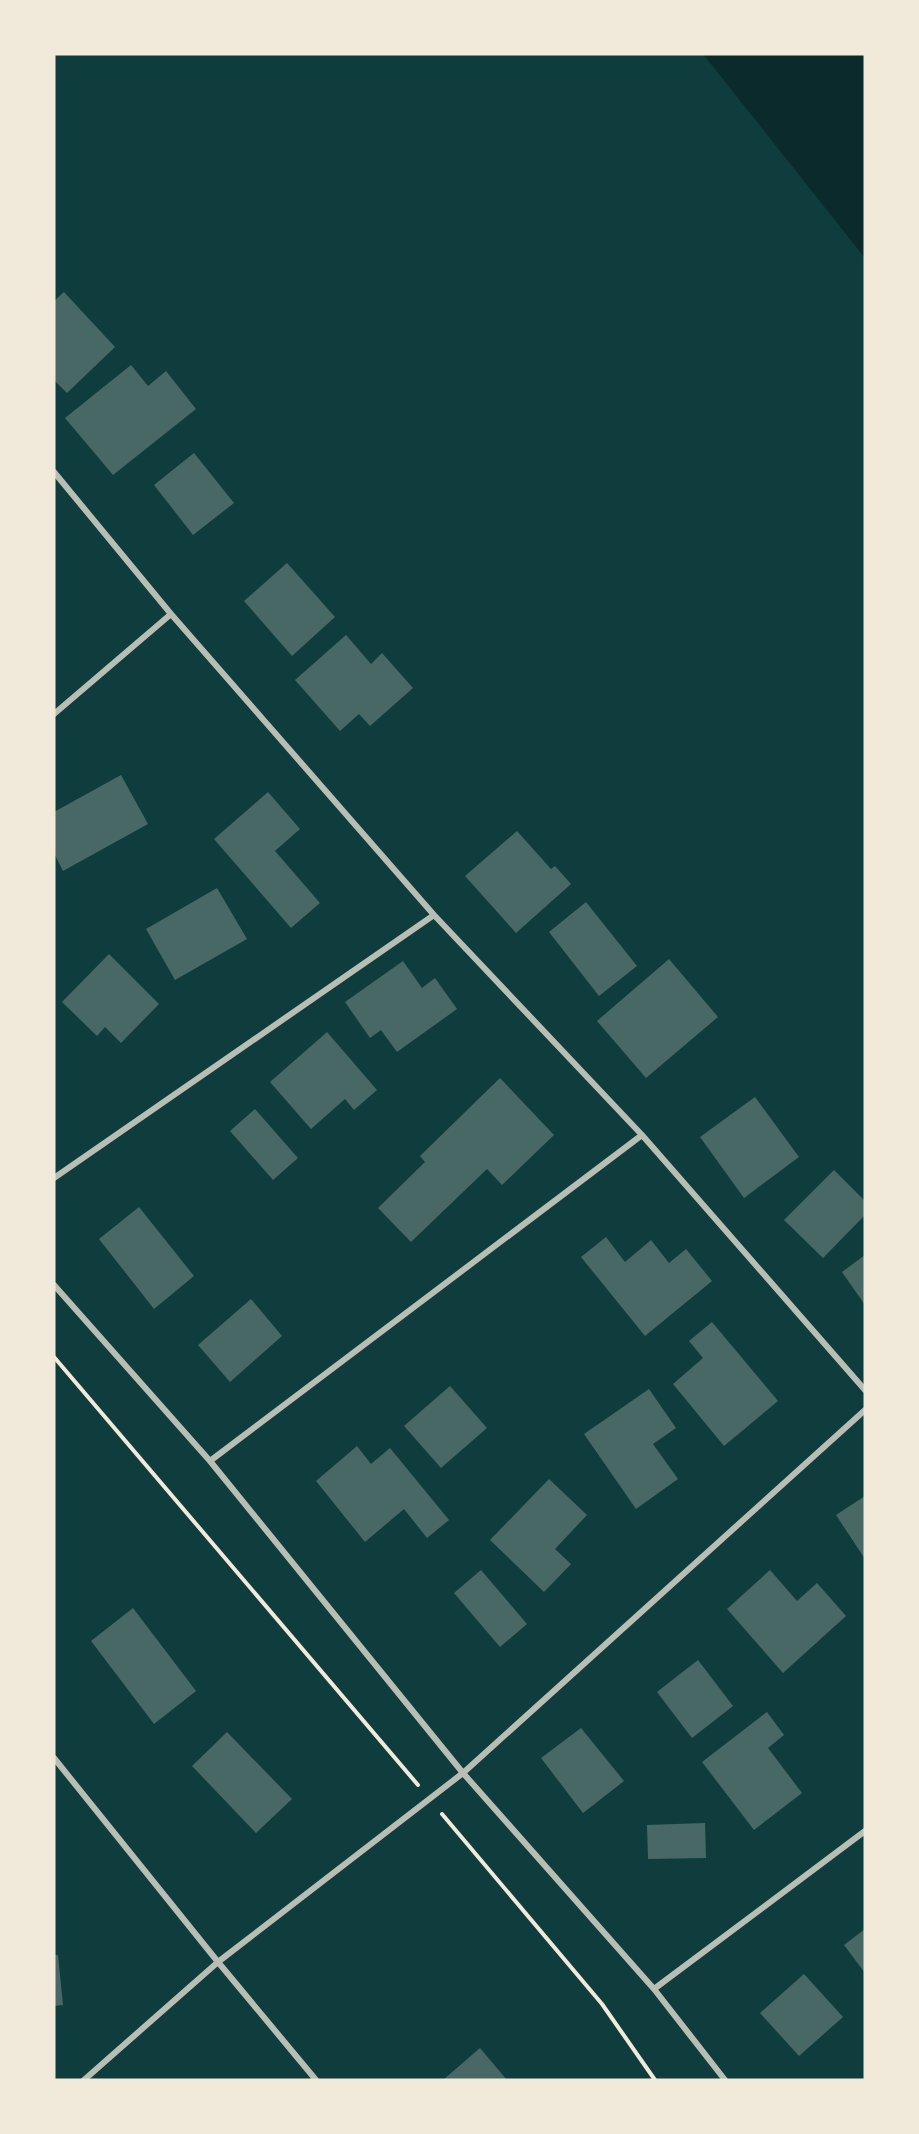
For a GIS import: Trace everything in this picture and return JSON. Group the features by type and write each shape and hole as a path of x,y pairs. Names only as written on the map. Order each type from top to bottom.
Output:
{"street":[{"path":"54,472 171,614 434,915 642,1135 865,1390"},
{"path":"54,714 171,614"},
{"path":"54,1178 434,915"},
{"path":"210,1461 642,1135"},
{"path":"54,1285 210,1461 463,1773 654,1989 725,2080"},
{"path":"84,2080 218,1962 463,1773 865,1410"},
{"path":"54,1758 316,2080"},
{"path":"654,1989 865,1831"}],"path":[{"path":"54,1357 602,2004 655,2080"}],"water":[{"path":"703,54 865,54 865,258"}],"building":[{"path":"64,292 115,347 67,393 54,380 54,301"},
{"path":"131,365 148,386 166,371 196,409 113,475 65,418"},
{"path":"194,453 234,503 193,535 154,485"},
{"path":"287,563 335,617 292,656 244,601"},
{"path":"346,635 371,664 382,653 413,688 370,726 359,714 340,731 295,680"},
{"path":"121,775 148,824 63,871 54,853 54,812"},
{"path":"268,792 300,829 275,851 320,903 291,928 214,839"},
{"path":"517,831 551,869 555,866 571,884 516,933 465,876"},
{"path":"217,888 247,939 175,980 146,929"},
{"path":"586,902 637,966 599,996 549,932"},
{"path":"109,954 159,1004 121,1043 105,1027 97,1036 62,1002"},
{"path":"669,959 718,1017 646,1078 597,1021"},
{"path":"403,961 422,988 435,978 457,1009 397,1052 381,1030 370,1038 345,1002"},
{"path":"327,1032 377,1090 354,1110 345,1099 311,1129 270,1082"},
{"path":"500,1078 554,1135 502,1185 487,1169 411,1242 378,1208 425,1162 420,1156"},
{"path":"755,1097 799,1157 744,1198 700,1137"},
{"path":"255,1109 298,1158 273,1180 230,1131"},
{"path":"834,1170 865,1201 865,1215 823,1258 784,1220"},
{"path":"139,1207 194,1276 154,1309 99,1239"},
{"path":"606,1237 625,1262 651,1240 669,1263 686,1249 712,1281 645,1336 581,1257"},
{"path":"865,1255 865,1305 842,1272"},
{"path":"251,1299 282,1336 230,1382 198,1345"},
{"path":"712,1322 778,1401 724,1446 673,1384 703,1358 689,1341"},
{"path":"450,1386 487,1428 441,1468 404,1426"},
{"path":"649,1389 676,1428 653,1444 678,1479 636,1509 584,1434"},
{"path":"357,1446 371,1464 390,1448 449,1520 427,1538 404,1509 365,1542 316,1481"},
{"path":"549,1479 587,1515 555,1549 571,1564 544,1592 490,1540"},
{"path":"865,1496 865,1559 836,1515"},
{"path":"481,1570 527,1624 500,1647 454,1593"},
{"path":"770,1570 797,1601 817,1583 846,1616 783,1673 727,1609"},
{"path":"133,1608 196,1691 154,1724 91,1641"},
{"path":"698,1660 733,1706 692,1738 657,1692"},
{"path":"767,1712 784,1735 768,1748 802,1793 754,1830 702,1762"},
{"path":"581,1728 624,1781 583,1813 541,1758"},
{"path":"227,1732 292,1799 256,1833 192,1766"},
{"path":"705,1823 706,1858 648,1859 647,1825"},
{"path":"865,1929 865,1973 844,1945"},
{"path":"54,1955 58,1955 63,2005 54,2006"},
{"path":"804,1974 843,2017 799,2056 760,2013"},
{"path":"480,2048 507,2080 443,2080"}]}
